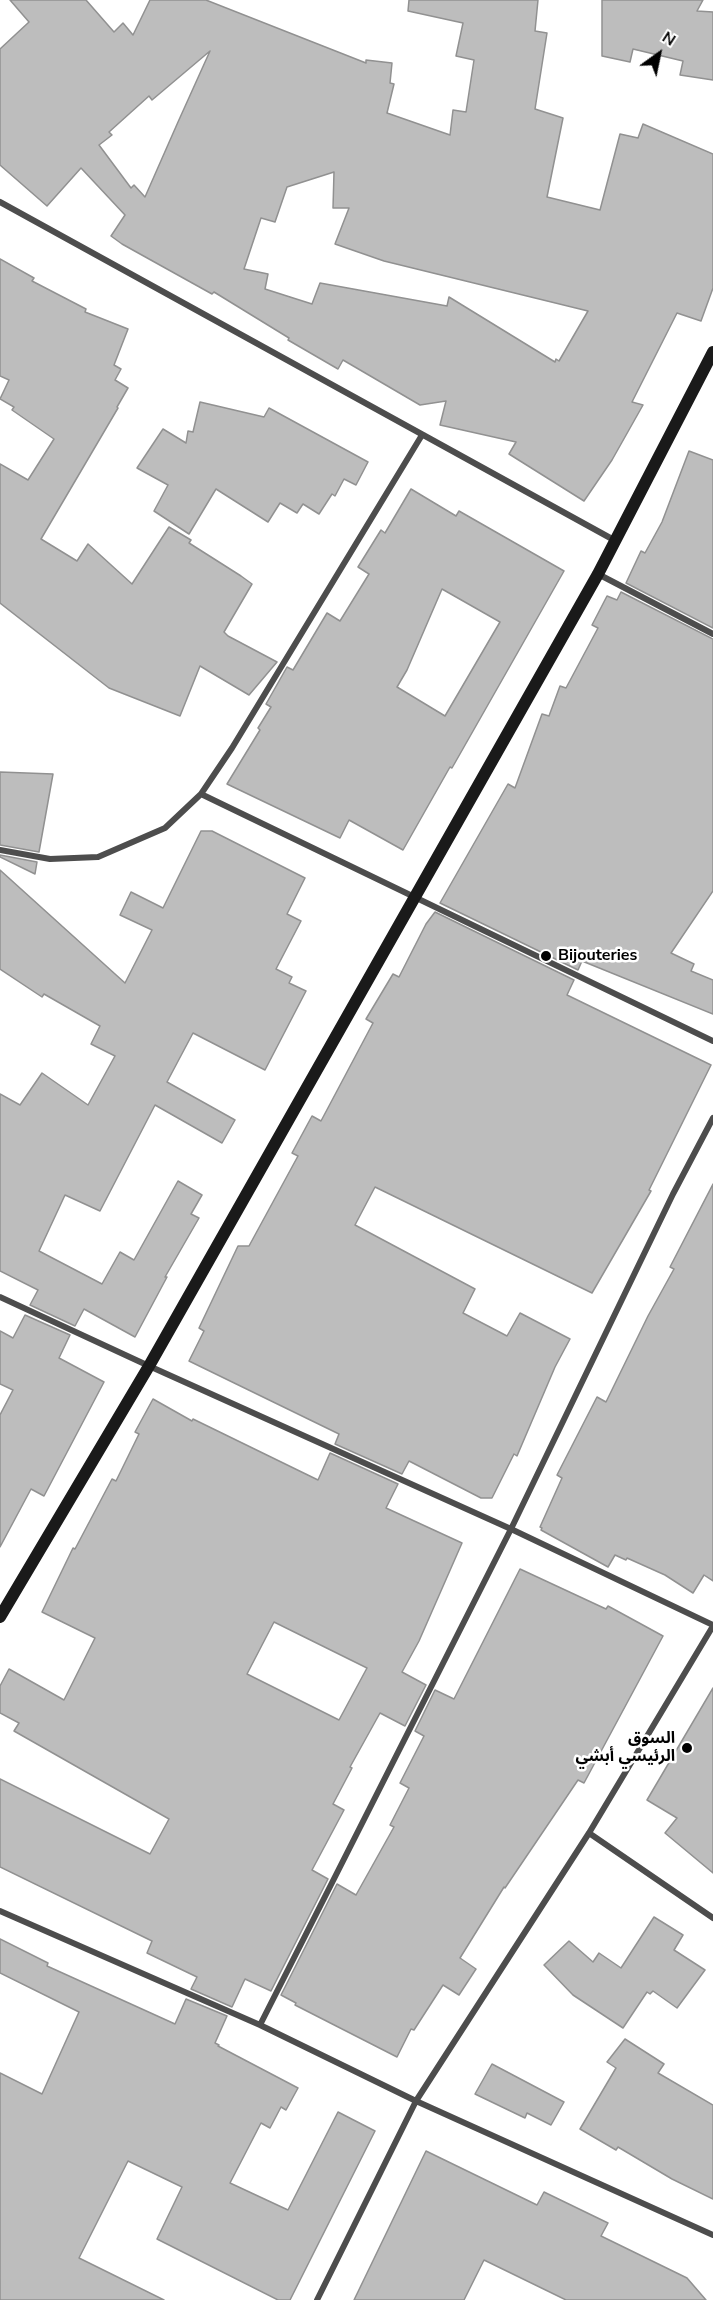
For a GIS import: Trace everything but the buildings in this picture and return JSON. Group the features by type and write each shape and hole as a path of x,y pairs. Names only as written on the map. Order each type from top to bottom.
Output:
{"street":[{"path":"0,202 614,540"},
{"path":"0,1617 149,1366 598,574 713,352"},
{"path":"0,850 50,860 98,857 165,828 201,794 232,748 422,435"},
{"path":"598,574 713,634"},
{"path":"201,794 713,1041"},
{"path":"261,2025 511,1529 673,1194 713,1118"},
{"path":"0,1297 511,1529 713,1625 589,1833 416,2100 317,2300"},
{"path":"589,1833 713,1918"},
{"path":"0,1911 261,2025 416,2100 713,2235"}],"place":[{"name":"Bijouteries","path":"546,956"},
{"name":"السوق الرئيسي أبشي","path":"687,1748"}]}
